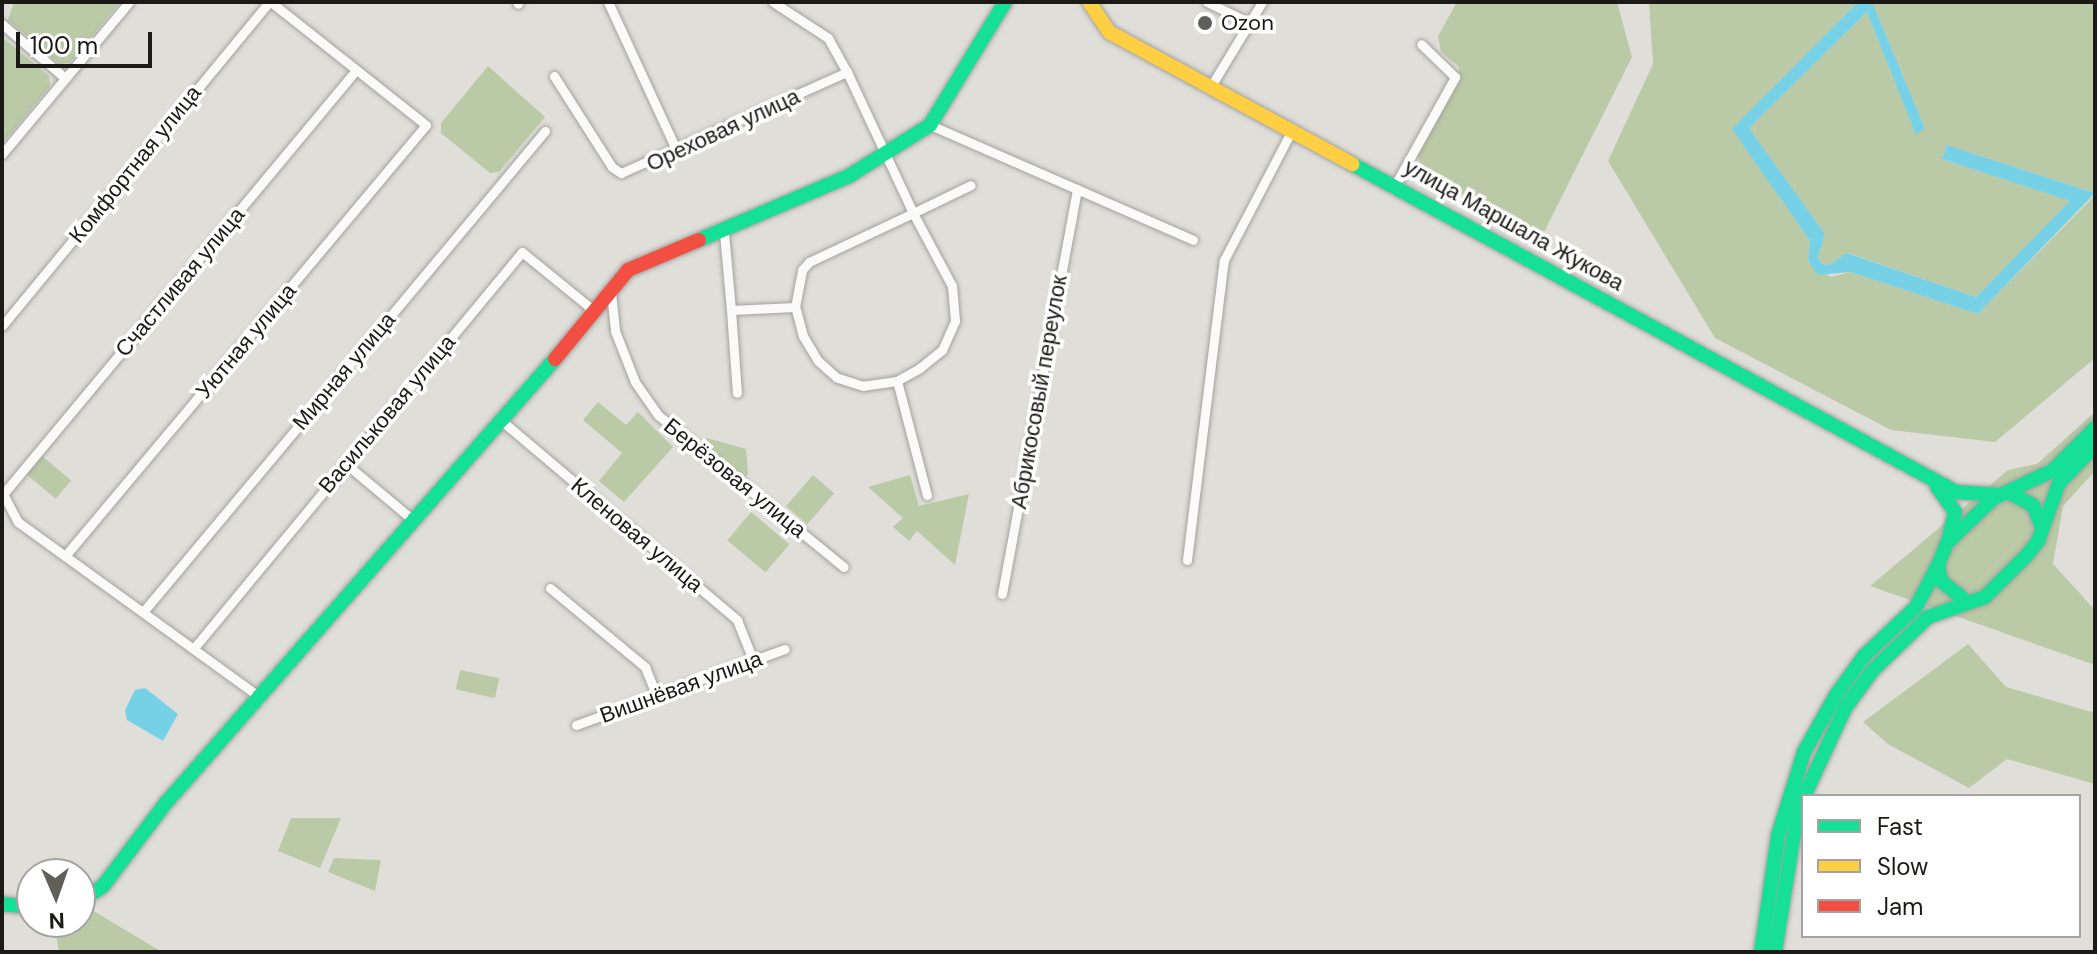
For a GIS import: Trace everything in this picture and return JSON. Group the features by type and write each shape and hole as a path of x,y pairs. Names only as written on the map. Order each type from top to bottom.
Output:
{"street":[{"path":"2,154 129,2"},
{"path":"270,2 356,70"},
{"name":"Комфортная улица","path":"2,326 270,2"},
{"path":"608,2 677,151"},
{"path":"773,2 828,38 913,213 952,286 955,321 942,350 897,381 863,386 836,377 818,361 803,336 795,307 802,270 809,262 913,213 971,185"},
{"path":"96,886 258,696 503,422 628,270 724,233 886,156 930,125 1005,2"},
{"name":"улица Маршала Жукова","path":"1089,2 1109,32 1929,478 1956,492 2005,494"},
{"path":"1207,2 1250,23"},
{"path":"1211,86 1262,2"},
{"path":"2,24 65,78"},
{"path":"1395,185 1455,77 1421,44"},
{"name":"Уютная улица","path":"65,556 426,125 356,70"},
{"name":"Счастливая улица","path":"3,493 356,70"},
{"name":"Ореховая улица","path":"554,76 612,167 632,172 847,72"},
{"path":"930,125 1193,240"},
{"path":"1187,560 1224,260 1292,130"},
{"name":"Мирная улица","path":"143,612 545,131"},
{"name":"Абрикосовый переулок","path":"1002,594 1077,189"},
{"path":"724,233 737,393"},
{"name":"Васильковая улица","path":"194,648 522,252 593,310"},
{"name":"Берёзовая улица","path":"611,288 615,331 635,382 658,415 844,567"},
{"path":"731,310 795,307"},
{"path":"897,381 927,495"},
{"name":"Кленовая улица","path":"503,422 737,620 753,660"},
{"path":"1761,952 1778,835 1804,752 1836,695 1864,656 1916,607 1947,543 2005,494 2045,476 2095,428"},
{"path":"1805,794 1833,729 1894,649 1936,611 1991,592 2027,555 2059,483 2095,446"},
{"path":"346,464 413,520"},
{"name":"улица Маршала Жукова","path":"1929,478 1955,512 1947,543"},
{"path":"3,493 18,522 258,696"},
{"path":"2005,494 2033,505 2042,527"},
{"path":"1938,565 1941,581 1966,601"},
{"path":"550,588 645,667 656,694"},
{"name":"Вишнёвая улица","path":"576,725 785,649"},
{"path":"1775,952 1801,802"}],"green space":[{"path":"14,2 120,2 70,63 60,64 8,20"},
{"path":"1457,2 1617,2 1632,57 1541,238 1422,172 1418,155 1459,82 1459,67 1441,52 1438,36"},
{"path":"1649,2 1858,2 1733,129 1810,241 1808,262 1831,277 1850,272 1978,314 2095,195 2095,358 1995,442 1891,430 1715,338 1608,161 1653,64"},
{"path":"1872,2 2095,2 2095,193 1947,145 1942,159 2071,201 1976,297 1848,253 1829,265 1822,264 1818,258 1825,234 1749,128 1867,12 1916,134 1925,128"},
{"path":"2,37 49,76 50,86 2,144"},
{"path":"488,66 545,117 499,172 490,173 441,133 441,123"},
{"path":"598,402 626,425 638,412 673,447 624,502 599,481 622,453 583,420"},
{"path":"2095,412 2095,471 2063,506 2053,564 2095,610 2095,665 1870,586 2008,470 2037,464"},
{"path":"707,438 746,449 748,474 743,479 704,446"},
{"path":"42,456 71,480 56,499 27,474"},
{"path":"813,475 834,493 807,524 786,506"},
{"path":"910,475 919,506 969,494 955,565 917,531 909,541 893,527 903,518 868,487"},
{"path":"751,512 789,544 766,572 727,540"},
{"path":"1968,644 2006,687 2095,713 2095,784 2007,759 1969,788 1888,744 1863,722"},
{"path":"460,670 499,678 495,698 456,690"},
{"path":"291,818 341,818 320,868 278,851"},
{"path":"334,858 381,860 375,891 328,872"},
{"path":"96,912 162,952 59,952 57,938 96,938"}],"water":[{"path":"1858,2 1872,2 1925,128 1916,135 1867,12 1749,128 1825,234 1818,258 1822,264 1829,265 1847,253 1976,297 2070,201 1942,159 1947,145 2095,193 1978,314 1850,272 1818,275 1808,261 1810,241 1732,129"},
{"path":"145,688 178,714 163,741 127,720 125,710 135,690"}],"traffic: fast":[{"path":"699,240 849,176 930,125 1005,2"},
{"path":"1352,164 1956,492 2000,495"},
{"path":"96,891 103,886 165,804 555,359"},
{"path":"1966,601 1941,581 1938,565 1947,543 1994,498 2052,471 2095,428"},
{"path":"1805,794 1845,708 1873,670 1928,617 1985,597 2027,555 2038,541 2059,483 2095,446"},
{"path":"1937,487 1955,512 1948,542"},
{"path":"2010,493 2033,505 2042,527"},
{"path":"1761,952 1778,835 1804,752 1836,695 1864,656 1916,607 1938,565"},
{"path":"1775,952 1801,803"},
{"path":"2,904 16,905"}],"traffic: slow":[{"path":"1089,2 1109,32 1352,164"}],"traffic: jam":[{"path":"555,359 628,270 699,240"}],"place":[{"name":"Ozon","path":"1205,23"}]}
